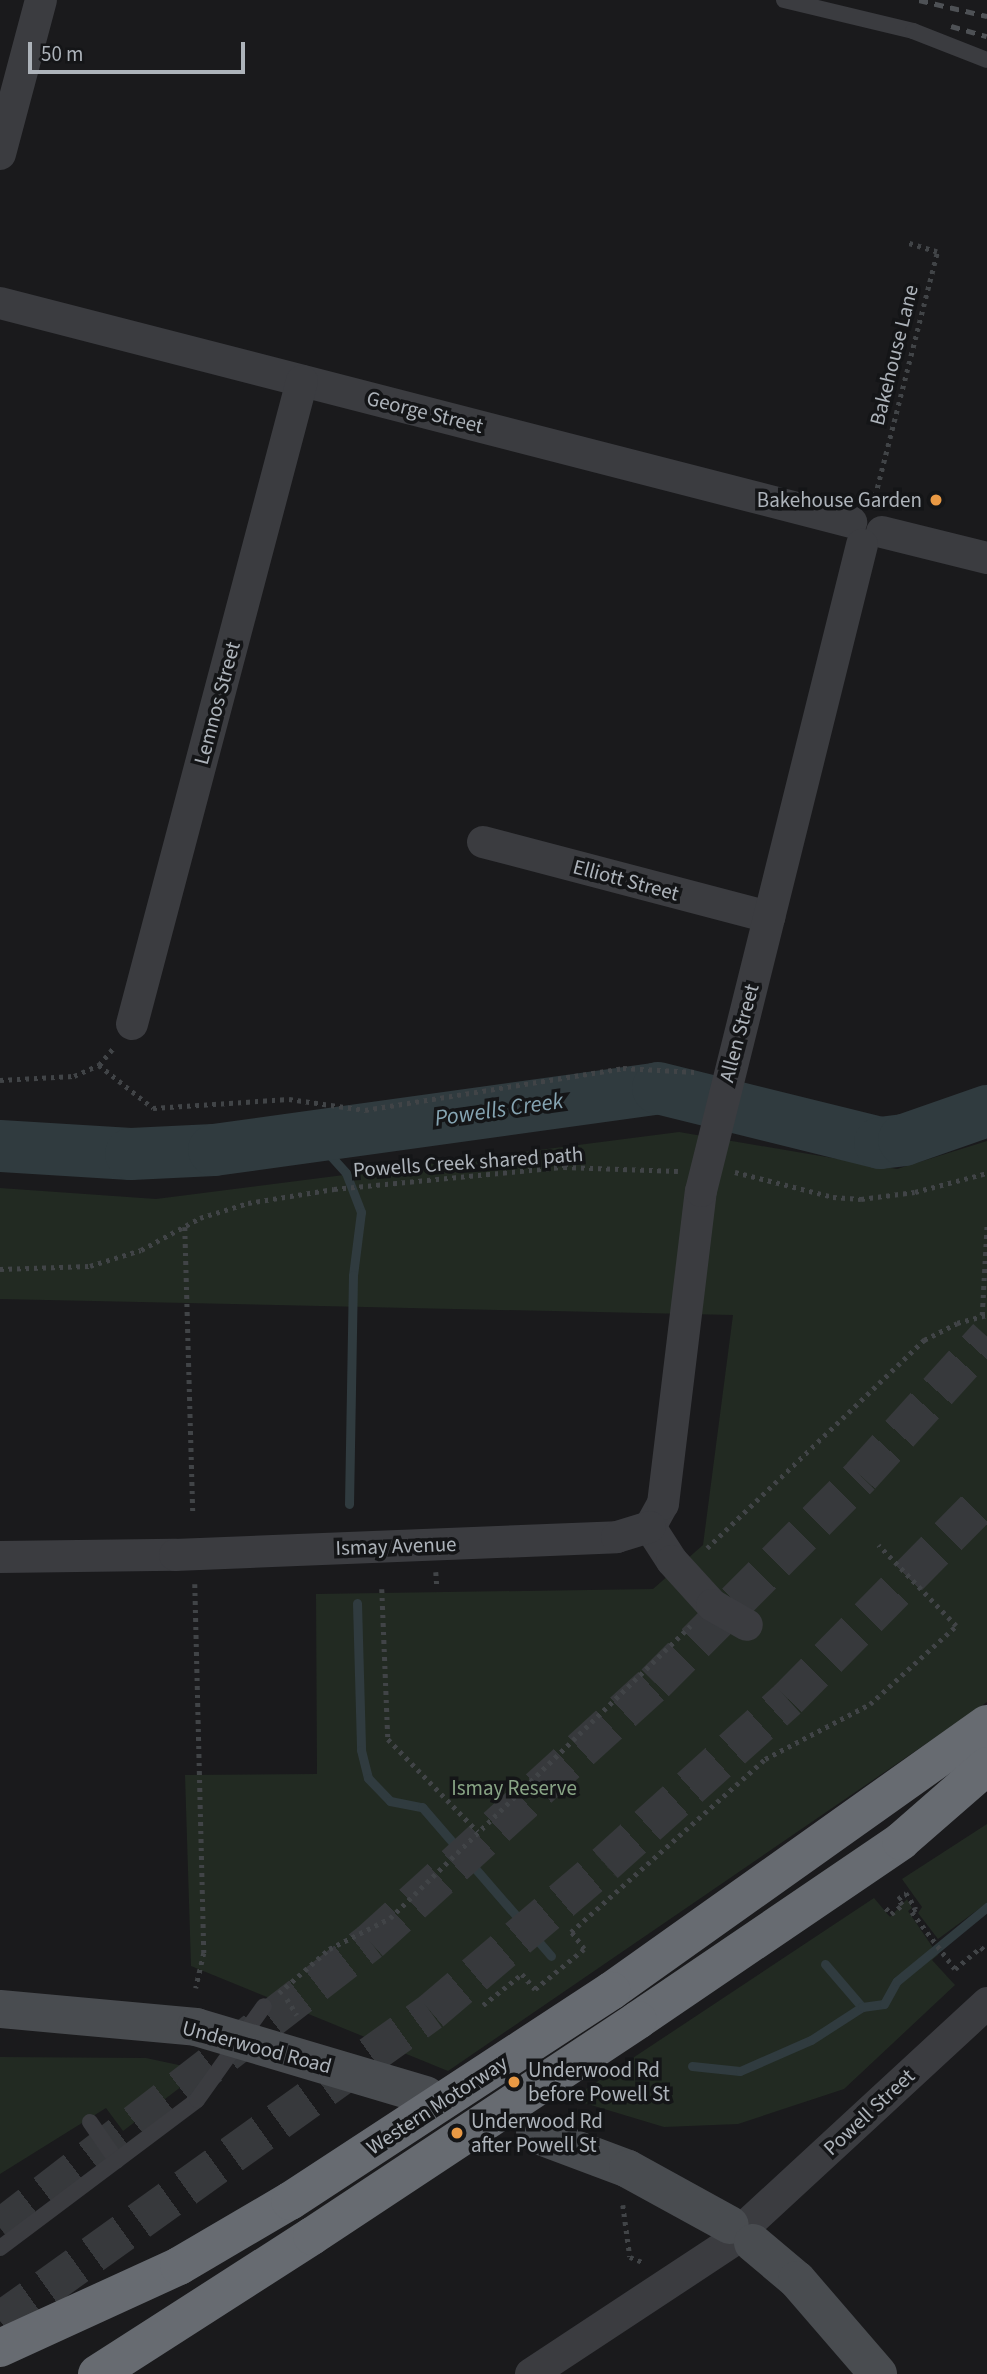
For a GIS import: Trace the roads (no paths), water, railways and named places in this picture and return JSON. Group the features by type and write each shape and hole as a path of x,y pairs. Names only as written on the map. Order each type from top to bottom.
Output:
{"highway":[{"name":"Western Motorway","path":"0,2348 190,2259 290,2201 611,1991 987,1724"},
{"name":"Western Motorway","path":"97,2374 313,2236 901,1841 987,1766"},
{"path":"901,1841 987,1793"}],"main road":[{"name":"Underwood Road","path":"0,2009 184,2025 240,2038 426,2095"},
{"path":"535,2134 628,2169 741,2233 796,2280 878,2374"}],"street":[{"path":"0,154 41,0"},
{"name":"George Street","path":"0,303 302,381 865,533 987,558"},
{"name":"Lemnos Street","path":"132,1024 302,381"},
{"name":"Allen Street","path":"650,1527 663,1504 702,1189 715,1125 865,533"},
{"name":"Elliott Street","path":"483,842 769,917"},
{"path":"650,1527 672,1561 712,1605 747,1625"},
{"name":"Ismay Avenue","path":"0,1557 195,1555 617,1537 650,1527"},
{"name":"Powell Street","path":"531,2374 741,2233 987,2003"}],"lane":[{"path":"784,0 913,31 987,60"},
{"path":"0,2248 197,2100 267,2001"},
{"path":"90,2122 117,2161"}],"waterway":[{"name":"Powells Creek","path":"0,1146 131,1154 214,1150 658,1088 880,1143 904,1140 987,1111"},
{"path":"300,1137 329,1154 346,1173 361,1212 353,1275 349,1504"},
{"path":"357,1603 361,1750 368,1778 390,1801 422,1807 551,1956"},
{"path":"692,2066 740,2071 811,2040 862,2007 884,2004 897,1981 987,1907"},
{"path":"825,1964 862,2007"}],"tunnel":[{"path":"0,2228 370,1942 655,1683 861,1476 987,1337"},
{"path":"0,2321 431,2012 605,1864 788,1699 987,1497"}],"railway":[{"path":"919,0 987,16"},
{"path":"951,26 987,36"}],"place":[{"name":"Bakehouse Garden","path":"936,500"},
{"name":"Underwood Rd before Powell St","path":"514,2082"},
{"name":"Underwood Rd after Powell St","path":"457,2133"}],"park label":[{"name":"Ismay Reserve","path":"514,1788"}]}
